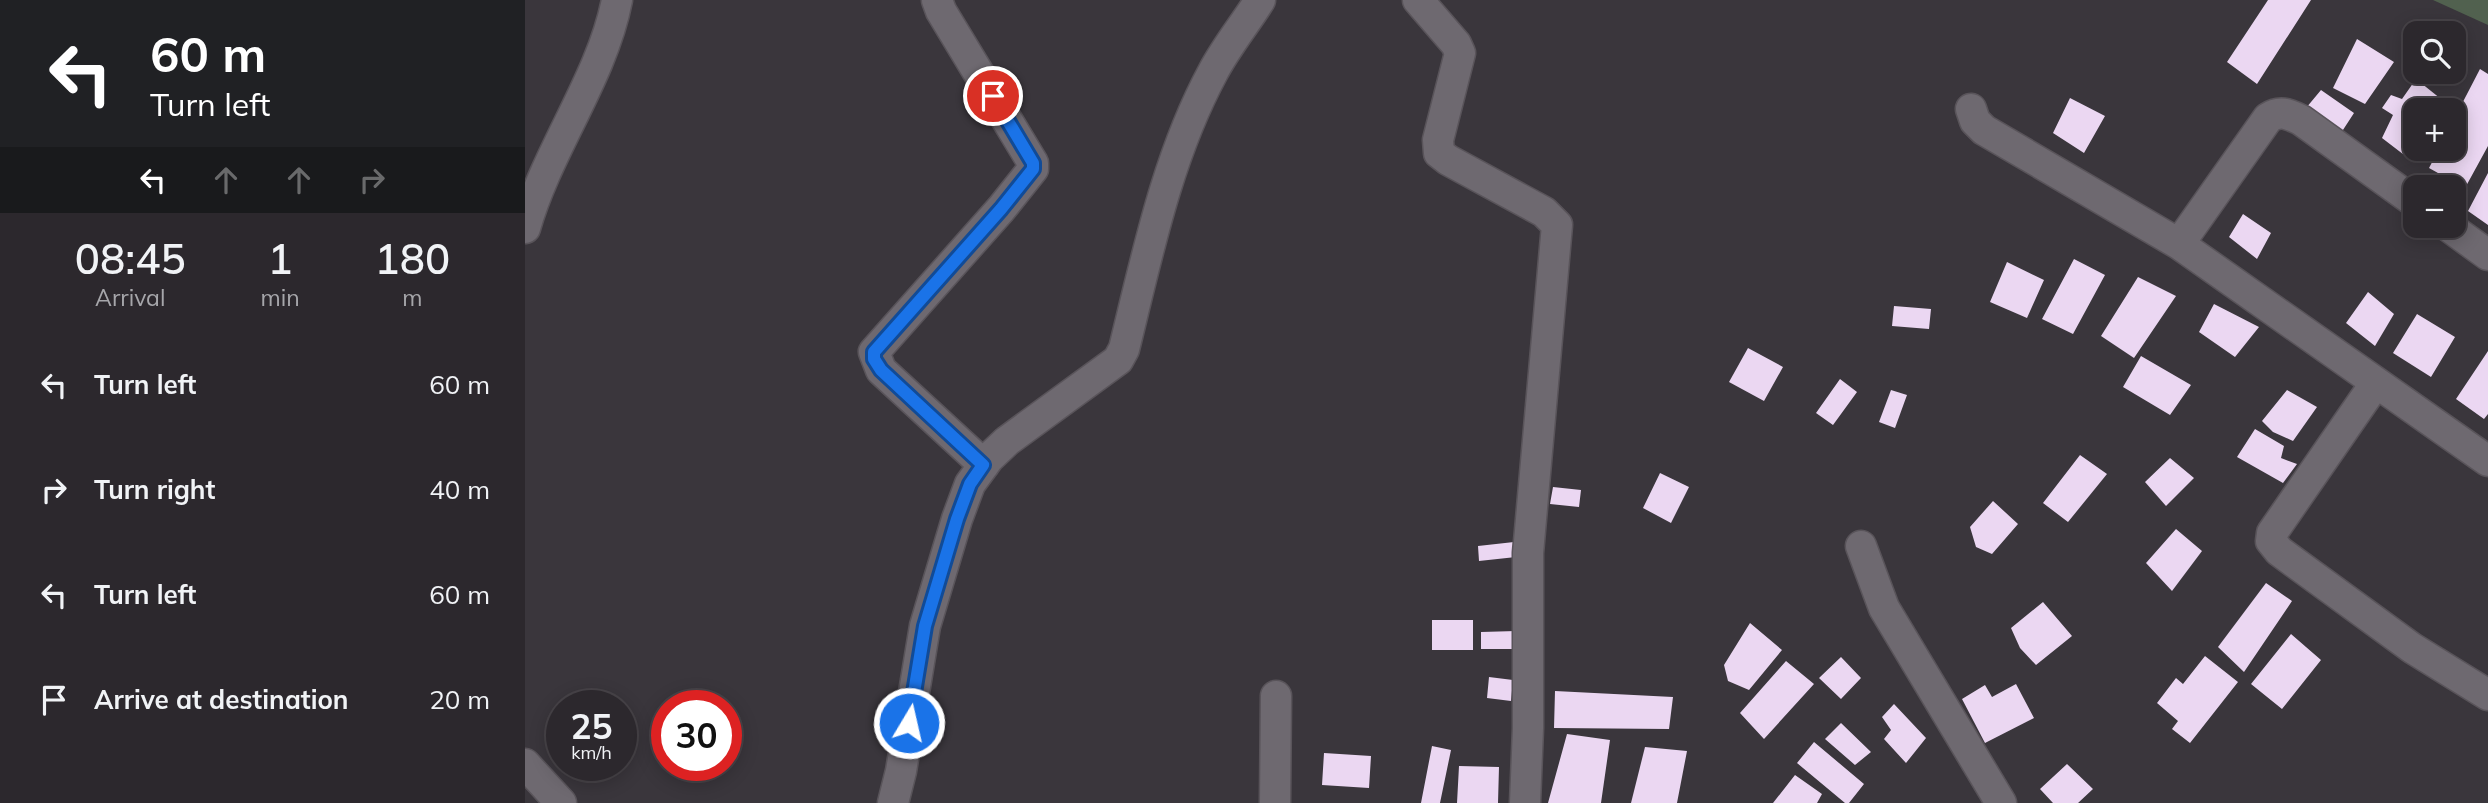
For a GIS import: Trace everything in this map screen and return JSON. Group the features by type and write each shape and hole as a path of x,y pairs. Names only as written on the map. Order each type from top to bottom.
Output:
{"street":[{"path":"525,228 558,144 609,35 617,0"},
{"path":"937,0 941,11 1033,163 1033,169 874,352 874,359 881,370 983,465"},
{"path":"893,803 901,771 925,626 970,484 983,465 1026,426 1118,360 1124,349 1160,203 1200,98 1214,70 1260,0"},
{"path":"1418,0 1460,52 1438,140 1439,153 1544,212 1557,225 1528,553 1525,803"},
{"path":"1971,109 1975,121 1984,130 2179,244 2488,461"},
{"path":"2179,244 2267,118 2276,113 2285,113 2301,120 2403,193"},
{"path":"2465,238 2488,255"},
{"path":"2375,384 2271,533 2271,541 2279,551 2412,648 2488,695"},
{"path":"1861,546 1884,608 2001,803"},
{"path":"1275,803 1276,696"},
{"path":"525,764 562,803"}],"green space":[{"path":"2433,0 2488,0 2488,25"}],"building":[{"path":"2268,0 2311,0 2257,84 2227,62"},
{"path":"2357,39 2394,62 2365,104 2333,88"},
{"path":"2480,69 2488,74 2488,146 2466,186 2466,175 2442,175 2429,168 2433,161 2466,161 2465,98"},
{"path":"2412,84 2422,84 2440,98 2403,98 2403,154 2382,138 2393,115 2382,108 2391,95 2402,99"},
{"path":"2321,90 2354,113 2341,133 2306,108"},
{"path":"2070,98 2105,116 2084,153 2053,133"},
{"path":"2488,173 2488,225 2468,211"},
{"path":"2243,214 2271,233 2257,259 2229,237"},
{"path":"2074,259 2105,275 2073,334 2042,319"},
{"path":"2007,262 2044,280 2027,318 1990,302"},
{"path":"2138,277 2176,296 2134,358 2101,336"},
{"path":"2368,292 2394,314 2375,346 2346,323"},
{"path":"2214,304 2259,327 2235,357 2199,332"},
{"path":"1894,306 1931,309 1929,329 1892,326"},
{"path":"2417,314 2455,337 2431,377 2393,353"},
{"path":"1748,348 1783,367 1764,401 1729,382"},
{"path":"2488,351 2488,414 2484,419 2456,399"},
{"path":"2141,356 2191,385 2170,415 2123,387"},
{"path":"1840,379 1857,392 1833,425 1816,413"},
{"path":"1891,390 1907,395 1895,428 1879,422"},
{"path":"2287,390 2317,407 2293,441 2273,432 2262,421"},
{"path":"2255,429 2284,446 2281,458 2297,464 2283,483 2237,457"},
{"path":"2080,455 2107,474 2068,522 2043,503"},
{"path":"2170,458 2194,478 2166,506 2145,482"},
{"path":"1660,473 1689,487 1671,523 1643,508"},
{"path":"1553,487 1581,490 1579,507 1550,504"},
{"path":"1993,501 2018,524 1992,554 1976,547 1970,527"},
{"path":"2176,529 2202,551 2172,591 2146,563"},
{"path":"1514,542 1516,557 1479,561 1478,546"},
{"path":"2266,583 2292,601 2244,672 2218,647"},
{"path":"2043,602 2072,636 2036,665 2020,648 2011,628"},
{"path":"1432,620 1473,620 1473,650 1432,650"},
{"path":"1750,623 1782,650 1749,690 1728,681 1724,665"},
{"path":"1516,631 1516,649 1481,649 1481,632"},
{"path":"2291,634 2321,660 2282,709 2251,684"},
{"path":"2205,656 2238,682 2190,743 2172,729 2178,721 2157,703 2176,678 2183,684"},
{"path":"1841,657 1861,678 1841,699 1819,678"},
{"path":"1786,661 1814,684 1764,739 1740,713"},
{"path":"1489,677 1513,680 1511,701 1487,698"},
{"path":"2016,684 2034,718 1985,743 1962,699 1985,685 1992,697"},
{"path":"1555,691 1673,697 1669,729 1554,728"},
{"path":"1894,704 1926,738 1906,763 1884,739 1891,730 1882,717"},
{"path":"1841,723 1871,752 1855,765 1825,739"},
{"path":"1567,734 1610,740 1601,803 1548,803"},
{"path":"1814,742 1864,784 1849,803 1845,803 1797,763"},
{"path":"1432,746 1451,750 1440,803 1421,803"},
{"path":"1645,747 1687,751 1677,803 1631,803"},
{"path":"1324,753 1371,756 1369,788 1322,785"},
{"path":"2067,764 2093,789 2078,803 2053,803 2040,789"},
{"path":"1459,766 1499,767 1498,803 1457,803"},
{"path":"1795,775 1822,794 1817,803 1773,803"}],"route":[{"path":"909,723 925,626 957,519 970,484 983,465 881,370 874,359 874,352 877,345 1001,209 1033,169 1033,163 993,96"}]}
